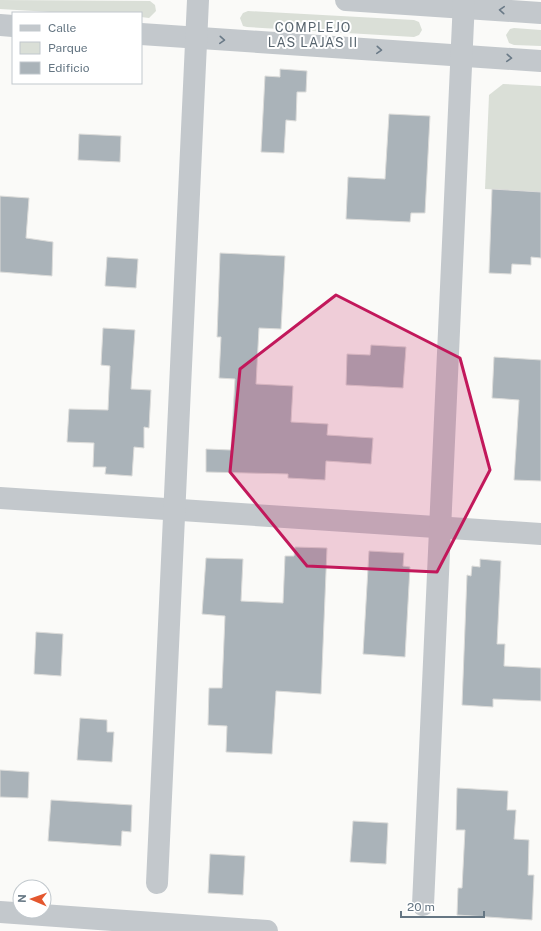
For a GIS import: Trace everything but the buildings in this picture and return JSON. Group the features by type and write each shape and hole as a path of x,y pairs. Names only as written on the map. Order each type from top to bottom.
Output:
{"street":[{"path":"158,883 198,0"},
{"path":"346,0 464,4 541,13"},
{"path":"423,905 464,4"},
{"path":"0,25 12,26"},
{"path":"142,34 541,60"},
{"path":"0,498 541,534"},
{"path":"0,912 267,931"}],"highlighted area":[{"path":"336,295 460,358 490,470 437,572 307,566 230,472 240,369"}],"green space":[{"path":"0,0 150,1 155,5 156,11 149,18 142,17 142,12 50,12 0,9"},
{"path":"248,11 414,20 419,22 422,30 419,35 414,37 247,27 243,26 240,18 243,13"},
{"path":"510,29 541,30 541,46 514,45 509,43 506,35"},
{"path":"503,84 541,86 541,192 485,189 489,95"}],"district":[{"name":"COMPLEJO LAS LAJAS II","path":"313,34"}]}
